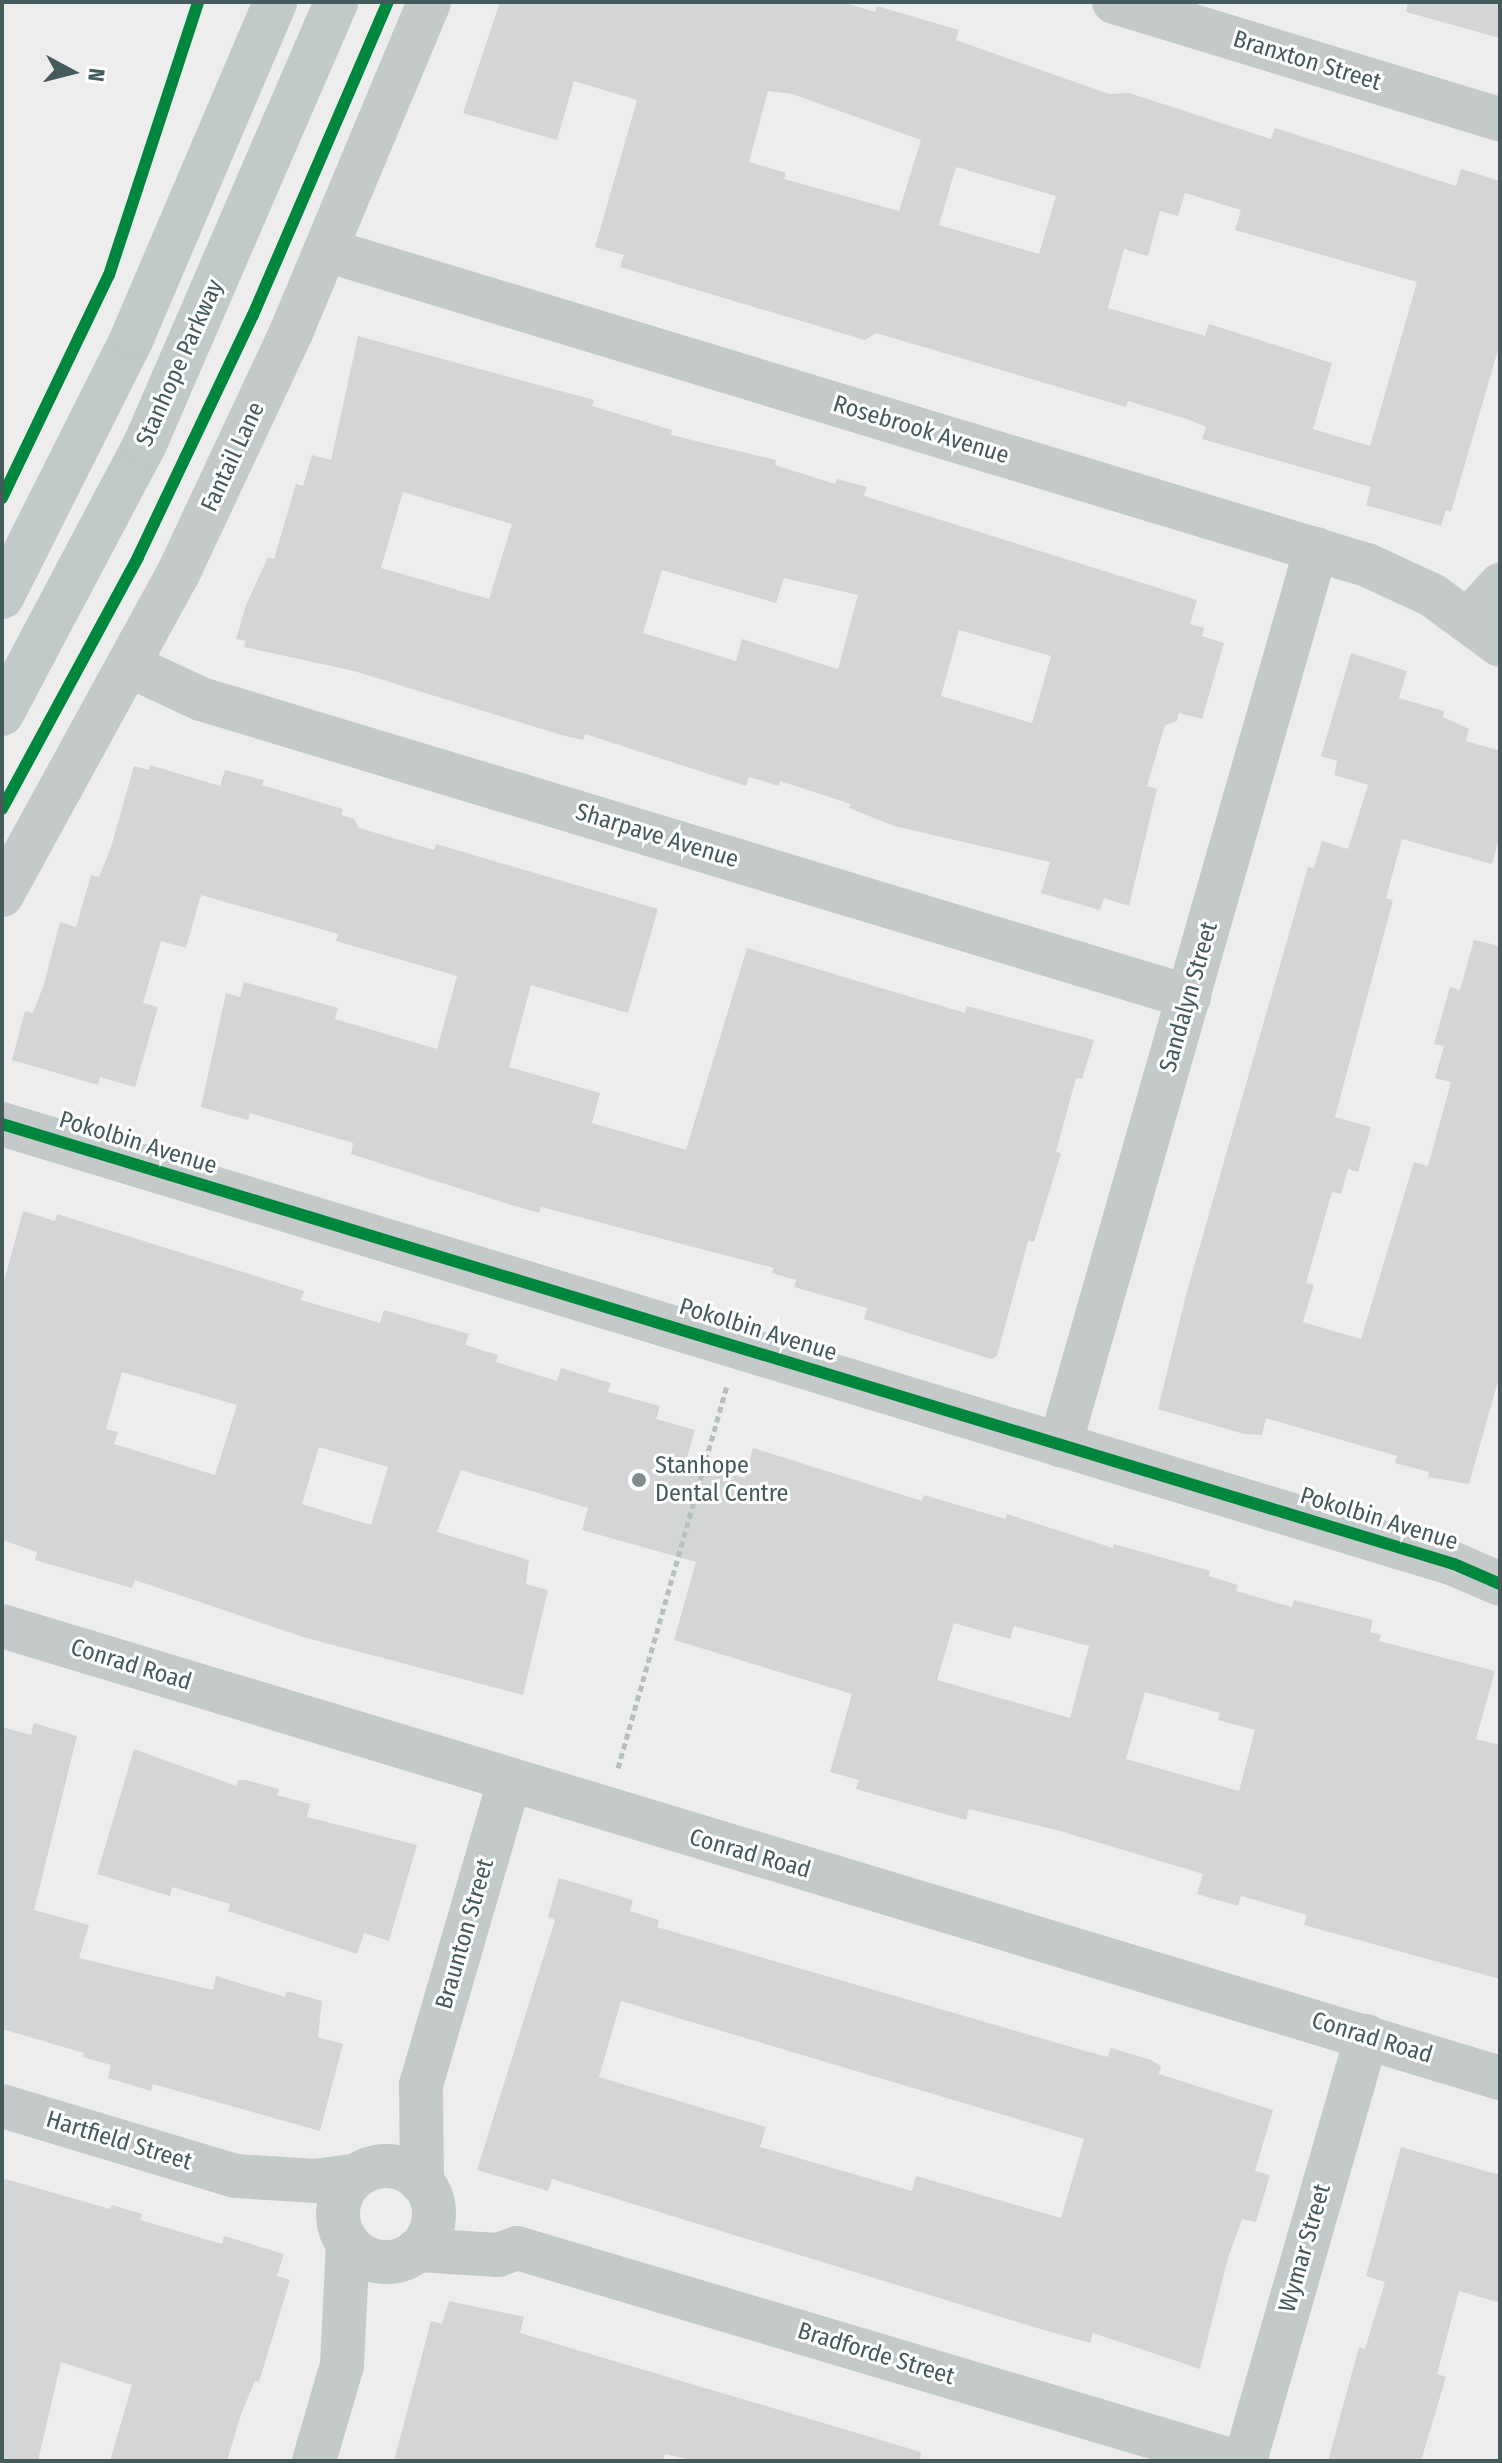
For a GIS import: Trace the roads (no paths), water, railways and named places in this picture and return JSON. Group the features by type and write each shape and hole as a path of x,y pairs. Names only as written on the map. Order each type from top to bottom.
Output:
{"main road":[{"path":"2,597 126,351 275,2"},
{"name":"Stanhope Parkway","path":"2,714 145,444 336,2"}],"street":[{"path":"253,2 254,50"},
{"name":"Fantail Lane","path":"2,895 128,665 232,460 326,250 429,2"},
{"name":"Branxton Street","path":"1114,2 1500,119"},
{"name":"Rosebrook Avenue","path":"326,250 1367,565 1484,632"},
{"name":"Sandalyn Street","path":"1060,1445 1316,549"},
{"path":"1484,632 1500,585"},
{"name":"Sharpave Avenue","path":"128,665 201,699 1189,997"},
{"name":"Pokolbin Avenue","path":"2,1124 1498,1578"},
{"name":"Conrad Road","path":"2,1626 509,1783 1500,2078"},
{"name":"Braunton Street","path":"365,2171 421,2085 509,1783"},
{"name":"Wymar Street","path":"1245,2461 1367,2036"},
{"name":"Braunton Street","path":"421,2085 427,2192"},
{"name":"Hartfield Street","path":"2,2106 236,2176 316,2181 365,2171"},
{"path":"314,2461 342,2365 345,2238 339,2200 365,2171 399,2168 427,2192 432,2227 379,2293 353,2352 342,2365"},
{"name":"Hartfield Street","path":"236,2176 250,2189 345,2238"},
{"name":"Bradforde Street","path":"427,2192 506,2232 517,2248"},
{"path":"345,2238 372,2260 411,2254"},
{"name":"Bradforde Street","path":"411,2254 498,2255 517,2248 1234,2461"}],"place":[{"name":"Stanhope Dental Centre","path":"639,1480"}]}
